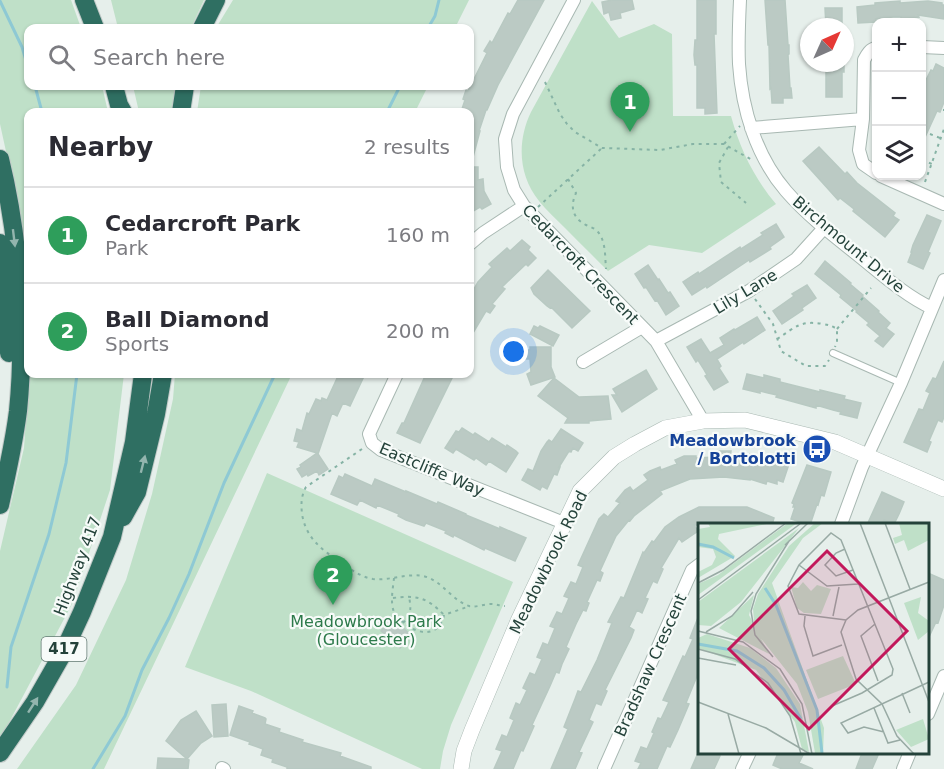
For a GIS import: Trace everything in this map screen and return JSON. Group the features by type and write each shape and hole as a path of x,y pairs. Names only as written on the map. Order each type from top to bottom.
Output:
{"highway":[{"path":"84,0 93,24"},
{"path":"96,0 105,24"},
{"path":"204,24 216,0"},
{"path":"115,90 121,108"},
{"path":"124,90 128,108"},
{"path":"181,108 184,90"},
{"path":"0,159 13,229 21,323 18,412 0,505"},
{"path":"0,243 9,346 10,459"},
{"name":"Highway 417","path":"0,753 35,702 63,653 112,537 134,442 142,378"},
{"path":"112,537 136,492 156,414 162,378"}],"street":[{"name":"Cedarcroft Crescent","path":"574,0 513,114 506,139 507,167 514,190 527,210 656,341 703,421"},
{"name":"Birchmount Drive","path":"740,0 739,64 749,123 768,167 785,190 824,228 921,303 932,308"},
{"path":"926,47 944,48"},
{"path":"872,50 864,60 859,150 863,164 872,170"},
{"path":"749,123 862,119"},
{"path":"890,180 944,204"},
{"path":"474,241 483,233 527,210"},
{"name":"Lily Lane","path":"656,341 749,291 796,259 824,228"},
{"path":"842,523 867,455 901,383 944,280"},
{"path":"583,362 642,327"},
{"name":"Eastcliffe Way","path":"395,378 369,434 372,443 381,450 564,523"},
{"name":"Meadowbrook Road","path":"461,769 472,730 518,621 580,491 614,457 635,444 665,428 703,421 745,420 835,442 944,489"},
{"name":"Bradshaw Crescent","path":"604,769 692,570 698,565"},
{"path":"929,710 944,676"},
{"path":"742,769 750,754"},
{"path":"903,769 910,754"}],"lane":[{"path":"833,353 901,383"}],"path":[{"path":"545,82 567,124 575,132 602,148 660,150 693,144 726,146 760,166 768,167"},
{"path":"746,203 721,182 718,163 726,146 749,123"},
{"path":"920,193 944,129"},
{"path":"930,134 940,138"},
{"path":"527,210 568,179 602,148"},
{"path":"926,162 932,164"},
{"path":"568,179 576,193 572,201 577,219 600,234 606,269"},
{"path":"749,291 773,324 781,351 806,366 825,366 837,342 837,329 872,288"},
{"path":"777,339 801,323 812,322 837,329"},
{"path":"372,443 306,487 302,495 301,507 303,524 310,537 326,552 360,575 373,579 423,576 442,586 452,597 470,606"},
{"path":"394,578 393,611 408,627 419,632 431,632 442,621 444,615"},
{"path":"393,598 409,596 426,600 444,615"},
{"path":"403,622 409,616 411,608 409,596"},
{"path":"444,615 470,606 491,604 505,606"}],"green space":[{"path":"0,0 71,0 80,24 24,24 24,90 103,90 107,108 24,108 24,246 23,229 0,124"},
{"path":"111,0 204,0 193,24 117,24"},
{"path":"233,0 469,0 457,24 218,24"},
{"path":"592,1 619,38 654,24 672,34 673,116 731,116 749,163 776,204 702,253 649,245 608,271 545,208 527,180 522,158 526,123"},
{"path":"134,90 175,90 173,108 138,108"},
{"path":"200,90 426,90 417,108 198,108"},
{"path":"29,378 124,378 110,490 72,604 0,737 0,551 24,448"},
{"path":"175,378 290,378 104,769 17,769 76,685 126,580 152,494 173,399"},
{"name":"Meadowbrook Park (Gloucester)","path":"267,473 513,582 451,725 440,769 422,769 251,691 185,667"}],"building":[{"path":"518,0 544,0 486,110 474,153 474,108 462,108 465,100 463,99 466,90 474,90 474,79 487,53 484,51 490,41 492,43 508,13 510,14"},
{"path":"632,0 634,9 620,13 621,18 611,20 609,12 604,14 602,2"},
{"path":"697,0 716,0 716,34 714,34 717,113 705,114 705,108 697,108 697,65 695,65 694,55 695,40 697,40"},
{"path":"765,0 785,0 792,98 783,98 783,103 772,103"},
{"path":"928,1 942,3 944,19 918,15 919,17 910,18 872,18 872,22 858,23 857,7 875,5 875,3"},
{"path":"825,8 842,8 842,18 826,18"},
{"path":"936,64 944,68 944,102 940,112 937,111 926,135 926,80 931,70 933,71"},
{"path":"826,72 842,72 842,97 826,97"},
{"path":"819,147 845,174 847,172 857,183 895,213 893,216 899,220 885,237 853,211 854,209 840,198 838,200 803,161"},
{"path":"474,167 478,167 478,180 483,179 484,191 491,204 482,209 480,207 474,211"},
{"path":"927,215 941,221 923,269 908,262"},
{"path":"776,224 784,237 770,247 771,249 692,295 683,282 740,247 741,249"},
{"path":"522,240 530,247 528,250 536,258 528,266 526,264 502,287 505,289 492,304 495,306 490,313 486,311 474,331 474,289 492,267 489,264 507,248 510,251"},
{"path":"825,261 851,283 890,323 886,328 894,334 883,347 875,341 880,336 867,325 869,323 840,297 841,295 815,274"},
{"path":"648,265 679,306 666,315 657,300 655,301 646,287 644,288 635,274"},
{"path":"548,270 590,311 572,328 534,294 531,288"},
{"path":"807,285 816,298 782,324 773,311 794,296 792,294"},
{"path":"757,317 765,330 717,359 721,366 719,368 728,382 714,390 698,360 696,362 687,347 701,339 710,353 724,345 720,338"},
{"path":"534,326 538,328 540,326 559,335 553,346 530,334"},
{"path":"530,347 551,347 551,367 555,377 531,385 527,374 531,372 530,359 525,359 525,350 530,350"},
{"path":"944,361 944,417 942,422 938,420 927,452 904,442 919,409 923,410 930,393 926,391 933,378 936,379"},
{"path":"646,370 657,389 622,412 612,395 617,395 613,389"},
{"path":"747,374 764,378 764,375 780,379 780,382 845,396 844,399 861,403 857,418 816,405 816,408 776,397 777,395 743,389"},
{"path":"337,378 363,378 350,406 343,403 337,416 332,413 318,454 328,469 319,475 317,471 302,477 297,469 317,453 297,447 299,442 294,441 297,429 302,431 307,413 309,414 316,399 327,400"},
{"path":"424,378 452,378 420,443 397,433 404,423"},
{"path":"554,378 579,397 608,396 611,419 589,421 589,423 565,423 568,418 538,396"},
{"path":"462,428 489,442 492,438 518,453 506,472 489,461 486,465 456,449 453,453 445,448 456,431 459,432"},
{"path":"561,429 583,443 578,451 573,448 571,452 569,451 547,489 542,486 540,490 522,480 528,469 533,471 547,442 549,440 552,442"},
{"path":"715,451 731,451 730,458 749,461 750,454 789,464 783,482 777,480 777,484 724,477 690,479 660,491 662,494 629,520 616,536 610,549 600,571 603,573 600,581 597,580 587,602 589,603 586,611 583,610 576,624 566,647 569,649 559,673 556,672 523,751 521,750 513,769 494,769 502,751 496,749 502,735 507,737 514,720 510,718 516,703 520,705 527,690 523,688 530,673 535,675 542,659 537,657 543,643 548,645 555,628 550,626 557,612 562,614 569,598 564,596 571,582 576,584 583,567 578,565 599,519 604,514 608,517 620,503 616,501 625,490 630,487 633,491 648,480 644,475 650,471 677,464 675,460 684,456 715,457"},
{"path":"807,465 831,472 824,496 821,495 811,523 791,519 795,507 792,503"},
{"path":"345,474 372,486 375,479 526,538 515,561 485,548 484,550 454,535 453,537 445,533 446,531 426,523 424,526 406,520 398,516 399,514 377,505 376,508 360,500 357,505 331,494 339,476 343,478"},
{"path":"882,492 904,502 894,523 884,520 883,523 868,523"},
{"path":"699,507 747,507 774,518 773,523 698,523 694,525 698,531 682,542 679,538 661,568 663,569 657,583 653,581 645,598 648,599 642,613 637,610 629,627 634,630 631,638 605,690 607,691 601,705 596,703 589,720 593,722 579,752 582,753 575,769 551,769 568,729 564,727 578,691 581,692 597,660 612,623 608,622 621,597 624,598 643,552 665,527"},
{"path":"929,575 944,580 944,605 938,623 936,622 929,637"},
{"path":"392,618 411,635 400,648 381,631"},
{"path":"698,618 698,673 686,703 689,704 670,747 667,746 657,769 638,769 641,763 635,761 641,747 647,749 658,718 661,719 669,702 663,700 693,639 690,638"},
{"path":"226,704 228,736 214,737 212,705"},
{"path":"239,706 265,718 265,724 280,729 279,732 303,740 302,742 341,753 340,756 371,767 371,769 287,769 287,767 272,762 273,759 261,755 263,749 230,735"},
{"path":"196,711 212,736 201,743 187,759 166,741 181,720"},
{"path":"698,753 720,756 714,769 691,769"},
{"path":"778,754 804,754 799,763 813,769 782,769 773,765"},
{"path":"862,754 879,754 872,769 856,769"},
{"path":"158,758 189,760 188,769 157,769"}],"waterway":[{"path":"430,24 439,0"},
{"path":"0,1 24,54"},
{"path":"36,90 41,108"},
{"path":"389,108 398,90"},
{"path":"7,687 11,647 49,534 66,463 77,378"},
{"path":"93,769 125,716 142,670 189,574 224,483 273,378"}],"place":[{"name":"Cedarcroft Park","path":"630,132"},
{"name":"Meadowbrook / Bortolotti","path":"817,449"},
{"name":"Ball Diamond","path":"333,605"}]}
